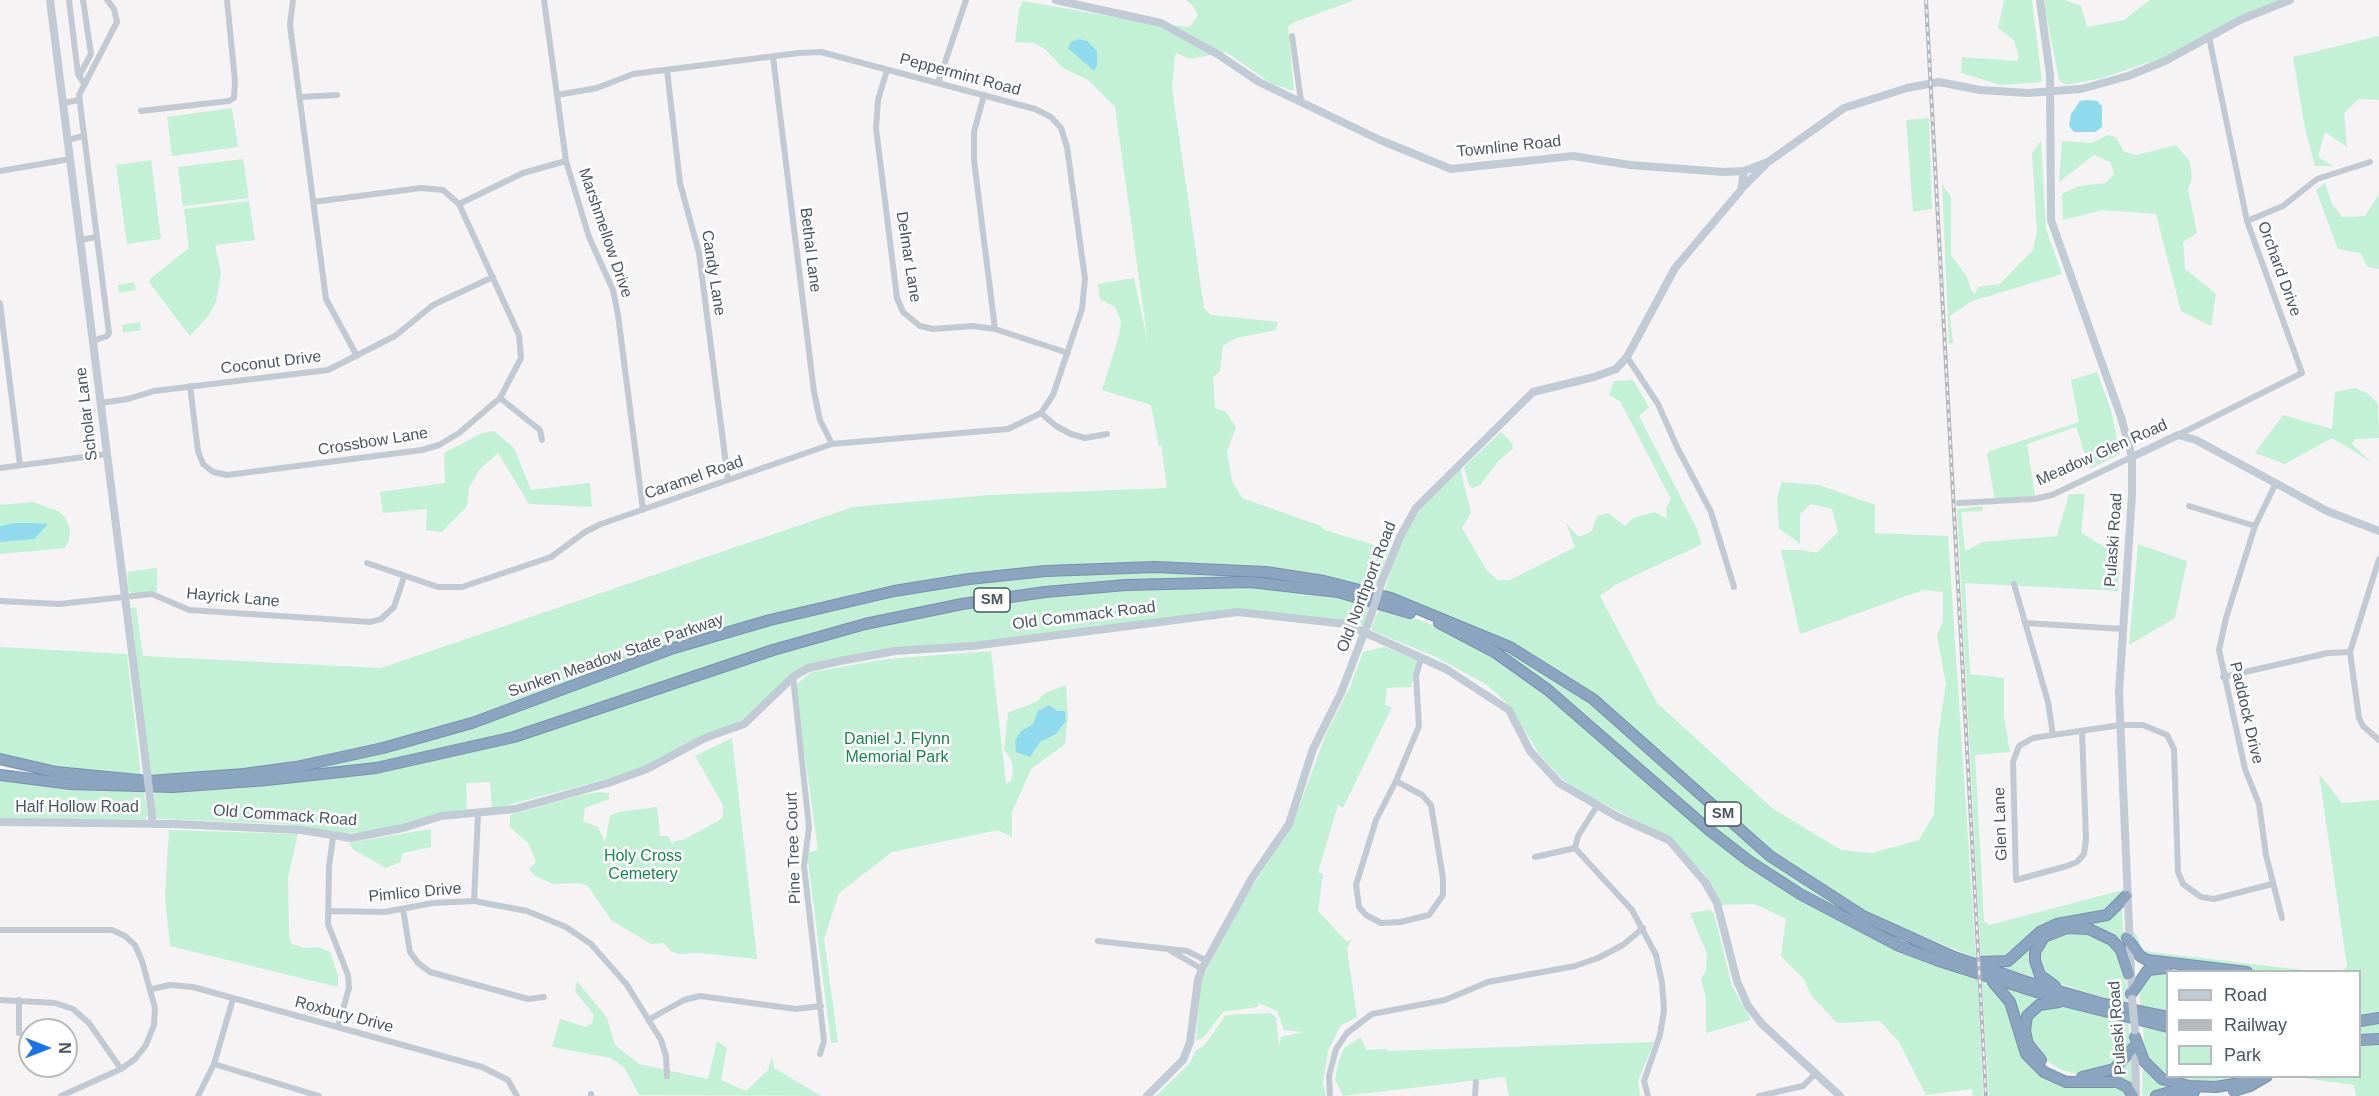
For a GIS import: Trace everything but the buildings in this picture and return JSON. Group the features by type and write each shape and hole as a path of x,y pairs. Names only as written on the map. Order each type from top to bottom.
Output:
{"highway":[{"name":"Sunken Meadow State Parkway","path":"0,759 56,772 148,781 244,774 296,767 383,748 472,723 674,648 770,620 894,591 969,579 1046,571 1155,567 1266,572 1324,581 1391,598 1510,647 1593,699 1770,856 1863,916 1954,957 2072,999 2166,1017"},
{"name":"Sunken Meadow State Parkway","path":"0,776 71,784 173,787 279,779 376,768 514,737 773,650 865,624 962,604 1045,592 1126,585 1250,582 1284,584 1338,592 1397,608 1435,621 1464,635 1548,690 1667,794 1749,861 1800,894 1899,946 1988,978 2166,1026"},
{"path":"1954,957 1986,963 2005,962 2049,927 2107,915 2126,896"},
{"path":"2072,999 2040,975 2037,968 2035,952 2038,944 2051,932 2079,928 2101,933 2121,950 2129,974"},
{"path":"2127,938 2140,956 2147,960 2230,970"},
{"path":"2132,996 2148,970 2158,967 2184,970"},
{"path":"1988,978 2001,989 2010,1002 2025,1054 2044,1072 2066,1082 2117,1082 2127,1087 2135,1096"},
{"path":"2072,999 2039,1005 2027,1016 2025,1031 2028,1044 2045,1064 2060,1073 2088,1077 2114,1070 2135,1038"},
{"path":"2361,1016 2379,1017"},
{"path":"2361,1021 2379,1017"},
{"path":"2135,1038 2144,1061 2162,1079 2189,1086 2216,1087 2232,1086 2246,1078"},
{"path":"2361,1041 2379,1039"},
{"path":"2156,1096 2169,1092 2230,1092 2250,1086 2265,1078"}],"main road":[{"name":"Scholar Lane","path":"50,0 153,824"},
{"name":"Townline Road","path":"1056,0 1161,24 1219,54 1259,82 1380,140 1451,169 1573,156 1630,165 1744,171 1768,162 1844,108 1907,88 1939,82 1980,90 2028,93 2081,89 2128,76 2265,8 2290,0"},
{"name":"Pulaski Road","path":"2040,0 2048,56 2051,220 2121,417 2132,457 2132,495 2119,692 2127,938 2135,1038 2135,1096"},
{"name":"Old Northport Road","path":"1147,1096 1183,1060 1190,1042 1198,980 1252,878 1289,824 1313,748 1345,684 1382,581 1400,537 1416,508 1533,392 1594,377 1616,369 1627,357 1675,268 1741,190 1768,162"},
{"path":"1741,190 1744,171"},
{"name":"Meadow Glen Road","path":"2132,457 2178,435 2212,447 2327,511 2379,531"},
{"name":"Old Commack Road","path":"153,824 302,830 333,837 371,834 441,816 478,814 524,807 608,783 647,769 705,738 744,724 792,677 807,668 895,651 972,646 1238,612 1346,624 1455,674 1509,710 1530,751 1566,789 1669,840 1706,882 1717,903 1737,981 1748,1006 1762,1024 1840,1096"},
{"name":"Half Hollow Road","path":"0,822 153,824"}],"street":[{"path":"69,0 79,76 84,84"},
{"path":"79,76 91,54 83,0"},
{"path":"93,341 109,333 79,100 84,84 117,22 114,9 107,0"},
{"path":"141,111 230,101 234,98 235,81 227,0"},
{"path":"293,0 290,25 326,299 357,356"},
{"name":"Marshmellow Drive","path":"544,0 566,161 589,237 615,298 643,510"},
{"path":"938,83 966,0"},
{"path":"1292,36 1301,101"},
{"name":"Orchard Drive","path":"2178,435 2302,373 2247,220 2210,37"},
{"name":"Peppermint Road","path":"557,95 597,88 633,74 821,52 1035,109 1051,117 1060,129 1067,147 1085,279 1082,309 1068,353 1053,395 1041,413"},
{"name":"Bethal Lane","path":"773,57 814,392 820,420 832,444"},
{"name":"Candy Lane","path":"667,70 680,183 699,253 728,480"},
{"name":"Delmar Lane","path":"887,70 878,100 876,128 897,298 903,312 920,326 933,329 973,326 995,329 1068,353"},
{"path":"300,97 337,95"},
{"path":"984,95 974,132 974,160 995,329"},
{"path":"63,103 79,100"},
{"path":"68,140 83,136"},
{"path":"0,171 70,159"},
{"path":"313,202 421,188 443,190 459,204 523,173 566,161"},
{"path":"2247,220 2283,206 2317,178 2370,162"},
{"name":"Crossbow Lane","path":"190,386 198,451 203,464 213,472 227,475 422,450 439,445 459,433 500,398 516,370 522,348 519,335 459,204"},
{"path":"80,240 96,237"},
{"name":"Coconut Drive","path":"101,403 190,386 328,370 395,336 433,305 493,277"},
{"path":"0,303 20,465"},
{"path":"1627,357 1658,405 1711,512 1734,587"},
{"path":"500,398 540,430 542,440"},
{"path":"1041,413 1056,426 1078,436 1095,438 1107,434"},
{"name":"Caramel Road","path":"367,564 438,587 462,587 551,558 585,532 832,444 1008,429 1041,413"},
{"path":"0,468 107,454"},
{"name":"Meadow Glen Road","path":"1959,503 2034,500 2052,495 2132,457"},
{"name":"Paddock Drive","path":"2276,483 2255,526 2220,638 2220,662 2245,769 2259,804 2272,884 2282,918"},
{"path":"2189,506 2255,526"},
{"path":"2379,559 2350,652 2359,718 2363,726 2379,740"},
{"name":"Hayrick Lane","path":"0,601 59,604 152,594 189,610 371,622 381,620 394,606 404,577"},
{"path":"2014,584 2048,702 2053,735"},
{"path":"2025,623 2123,629"},
{"path":"2223,677 2328,653 2350,652"},
{"path":"1395,781 1422,795 1431,805 1442,868 1443,895 1429,915 1401,922 1381,923 1366,915 1359,907 1356,885 1376,820 1419,726 1416,676 1421,658"},
{"name":"Pine Tree Court","path":"792,677 809,827 804,866 824,1041 820,1054"},
{"name":"Glen Lane","path":"2082,731 2086,839 2084,854 2077,862 2067,866 2016,880 2013,762 2015,753 2024,742 2053,735 2121,725 2143,725 2167,735 2174,749 2178,872 2183,884 2201,897 2214,899 2272,884"},
{"path":"1535,857 1575,848 1597,806"},
{"path":"474,902 478,814"},
{"path":"333,837 329,867 328,911 331,935 348,975 348,988 338,1028"},
{"path":"1575,848 1617,891 1643,928 1656,955 1664,1010 1654,1057 1644,1081 1648,1096"},
{"name":"Pimlico Drive","path":"328,911 385,912 433,903 474,902 527,911 566,927 605,958 627,985 661,1040 666,1056 667,1076"},
{"path":"404,909 410,952 418,963 430,972 528,999 544,997"},
{"path":"1330,1096 1329,1070 1336,1049 1347,1033 1372,1014 1445,1000 1488,982 1563,968 1598,958 1623,945 1643,928"},
{"path":"0,930 112,930 125,936 135,945 152,989 155,1008 150,1035 135,1059 121,1069 61,1096"},
{"path":"1098,941 1187,951 1205,965"},
{"name":"Roxbury Drive","path":"152,989 170,985 193,987 482,1067 508,1080 517,1096"},
{"path":"648,1020 684,1000 700,996 796,1009 821,1006"},
{"path":"198,1096 214,1064 232,999"},
{"path":"0,1000 55,1003 73,1009 90,1023 121,1069"},
{"path":"18,1000 18,1018"},
{"path":"214,1064 319,1096"},
{"path":"1759,1096 1797,1089 1815,1074"},
{"path":"1475,1096 1476,1082"}],"green space":[{"path":"1186,0 1354,0 1293,23 1288,27 1294,91 1272,84 1226,52 1189,59 1177,53 1172,88 1204,308 1211,315 1278,322 1276,330 1236,338 1223,346 1220,371 1213,377 1215,408 1226,412 1236,427 1227,451 1232,481 1242,498 1321,526 1324,530 1385,548 1390,547 1375,590 1177,563 895,587 590,674 412,738 276,767 217,773 149,774 131,608 136,607 143,656 381,668 853,507 988,495 1167,488 1161,444 1159,447 1151,405 1102,390 1119,336 1121,321 1115,307 1100,299 1098,284 1134,278 1148,343 1115,107 1088,80 1063,68 1045,49 1034,43 1015,42 1019,10 1023,1 1149,23 1190,27 1198,15 1194,7"},
{"path":"2004,0 2032,0 2042,82 2001,85 1961,73 1962,57 2016,61 2019,57 2014,40 1998,28"},
{"path":"2045,0 2065,0 2081,6 2087,27 2124,20 2150,0 2284,0 2165,57 2102,78 2066,85 2059,80"},
{"path":"2379,36 2379,100 2359,99 2344,113 2347,147 2325,132 2318,157 2333,166 2315,166 2305,128 2293,57"},
{"path":"232,108 238,147 172,156 167,117"},
{"path":"1929,118 1932,209 1913,212 1906,120"},
{"path":"2108,135 2116,137 2124,152 2137,155 2176,145 2190,162 2192,178 2188,189 2197,233 2183,242 2185,269 2216,294 2211,326 2181,311 2156,214 2103,210 2063,220 2062,194 2079,186 2106,183 2114,174 2110,162 2094,155 2059,182 2062,141 2092,143"},
{"path":"2041,141 2046,229 2062,274 1972,301 1950,316 1953,343 1949,344 1942,184 1951,197 1951,255 1967,277 1971,290 1975,294 1978,287 2000,284 2033,250 2037,232 2032,153"},
{"path":"243,159 249,198 183,206 178,167"},
{"path":"151,160 161,239 127,244 116,165"},
{"path":"2325,183 2332,204 2342,217 2365,216 2379,194 2379,269 2368,267 2360,253 2338,249 2316,190"},
{"path":"249,201 255,240 215,245 221,273 216,302 209,315 190,336 149,282 150,279 189,248 184,209"},
{"path":"134,282 136,290 119,293 118,285"},
{"path":"140,322 141,330 123,333 122,325"},
{"path":"2097,372 2111,410 2120,454 2090,469 2076,427 2027,444 2035,496 1995,500 1987,455 1990,451 2079,422 2071,380"},
{"path":"1633,380 1649,407 1639,416 1696,527 1702,544 1615,585 1600,596 1657,703 1772,808 1841,850 1872,853 1919,840 1934,814 1938,736 1946,684 1937,636 1943,621 1943,592 1923,590 1800,634 1781,550 1817,553 1838,532 1832,509 1811,504 1800,514 1800,544 1779,528 1777,498 1782,482 1819,485 1875,505 1875,533 1948,536 1976,958 1867,913 1782,860 1659,752 1494,636 1385,591 1396,551 1426,500 1460,468 1471,513 1462,528 1487,571 1498,580 1510,580 1575,547 1566,523 1579,537 1592,531 1597,516 1608,513 1625,526 1633,518 1655,512 1667,519 1666,508 1671,499 1620,401 1609,395 1614,381"},
{"path":"2355,388 2367,393 2378,404 2379,438 2355,439 2352,444 2371,462 2332,438 2285,464 2255,453 2283,415 2332,429 2335,392"},
{"path":"494,431 514,448 531,490 590,483 592,507 529,504 498,453 479,470 469,488 467,506 442,532 426,530 427,509 383,513 380,492 445,483 444,453 482,433"},
{"path":"1501,432 1512,443 1513,449 1500,459 1480,485 1473,488 1469,485 1464,467"},
{"path":"2069,494 2085,494 2081,533 2105,547 2120,549 2118,591 1965,583 1970,674 2004,678 2004,716 2010,752 1975,755 1984,921 1989,925 2123,890 2121,899 2111,910 2064,920 2009,958 1981,958 1957,509 1982,506 1983,509 1982,511 1961,512 1965,551 1983,542 2057,536"},
{"path":"33,502 58,511 65,517 70,529 69,541 65,548 0,554 0,505"},
{"path":"2138,544 2187,561 2175,618 2129,645"},
{"path":"157,568 157,592 132,593 128,590 127,572"},
{"path":"1156,570 1270,576 1270,579 1157,580 905,612 479,742 366,765 261,778 364,756 660,655 842,605 987,580"},
{"path":"1247,584 1313,590 1370,603 1363,625 1242,610 981,643 901,648 791,677 743,719 649,766 626,774 492,809 490,782 466,783 467,812 366,832 343,833 280,824 158,819 155,816 154,789 428,760 884,622 981,603 1081,591"},
{"path":"1381,605 1453,633 1493,655 1540,687 1740,857 1960,972 1961,975 1978,979 1983,1096 1973,1096 1972,1089 1926,1095 1899,1042 1880,1021 1837,1023 1811,995 1804,979 1781,956 1786,919 1755,904 1721,905 1704,873 1664,835 1583,793 1562,779 1540,755 1507,703 1487,685 1436,657 1373,631 1371,628"},
{"path":"1479,635 1506,648 1597,707 1708,805 1865,924 1770,870 1736,846"},
{"path":"0,647 127,654 141,776 80,772 0,757"},
{"path":"1384,647 1418,660 1411,687 1387,688 1385,705 1392,707 1343,808 1338,805 1318,872 1323,874 1318,911 1347,942 1352,939 1347,949 1357,1017 1340,1026 1328,1051 1323,1083 1326,1096 1156,1096 1189,1064 1196,1050 1204,1046 1226,1015 1270,1013 1276,1017 1279,1046 1281,1037 1303,1032 1284,1030 1277,1011 1259,1003 1257,1007 1223,1012 1203,1038 1196,1041 1200,983 1243,901 1293,823 1326,734 1350,687 1363,652"},
{"name":"Daniel J. Flynn Memorial Park","path":"991,651 1006,783 1011,781 1013,771 1011,759 1004,750 1008,713 1036,702 1045,693 1066,685 1068,715 1065,744 1031,769 1012,812 1012,837 998,830 892,852 839,893 824,939 838,1042 831,1043 807,853 818,850 795,685 812,672 887,659","holes":["1066,721 1056,734 1040,742 1021,731 1033,724"]},
{"name":"Holy Cross Cemetery","path":"732,738 757,959 700,953 679,954 670,951 664,943 651,944 611,920 588,886 579,883 554,884 535,876 529,869 536,862 529,844 510,827 510,815 578,796 598,792 609,793 609,799 585,808 583,821 598,827 605,842 610,816 618,812 657,807 660,836 668,836 673,845 674,841 683,840 718,821 723,817 723,805 695,756"},
{"path":"2319,774 2342,803 2379,800 2379,1096 2356,1096 2354,1085 2304,1078 2361,1078 2361,970 2344,970 2347,966"},
{"path":"0,779 123,791 143,789 148,815 145,819 0,819"},
{"path":"431,829 431,847 403,853 400,862 386,868 354,850 348,843"},
{"path":"169,830 298,834 288,878 289,936 292,944 304,948 318,947 330,952 338,975 338,987 170,946 165,896"},
{"path":"2122,907 2124,951 2083,925 2038,941 2041,979 1997,967 2032,943"},
{"path":"1710,910 1714,914 1732,986 1751,1020 1706,1033 1706,998 1701,980 1706,970 1707,954 1690,913"},
{"path":"2066,931 2089,931 2104,936 2115,949 2125,969 2128,1005 2051,981 2042,974 2039,951 2043,942"},
{"path":"2136,933 2142,949 2151,952 2304,970 2253,970 2140,954 2131,935"},
{"path":"2166,970 2166,1012 2141,1010 2139,987 2152,972"},
{"path":"577,981 607,1018 615,1045 639,1064 708,1079 717,1041 727,1048 721,1080 746,1091 768,1070 772,1056 774,1068 821,1096 639,1095 624,1067 611,1058 552,1047 560,1019 586,1027 592,1023 594,1015 575,991"},
{"path":"1982,981 1997,988 2049,1077 2117,1084 2131,1096 1989,1096"},
{"path":"2002,986 2051,999 2034,1006 2023,1023 2026,1046 2043,1065 2056,1074 2085,1080 2103,1077 2125,1066 2133,1054 2133,1091 2121,1080 2080,1081 2064,1078 2047,1071 2036,1061 2021,1040 2012,1001"},
{"path":"2060,1005 2128,1021 2131,1046 2120,1063 2090,1075 2077,1074 2062,1070 2039,1056 2028,1035 2030,1021 2037,1010"},
{"path":"2143,1023 2166,1031 2166,1077 2144,1055"},
{"path":"1361,1037 1366,1050 1387,1049 1386,1051 1654,1042 1638,1081 1640,1096 1509,1096 1505,1077 1343,1096 1335,1080 1338,1063 1344,1048"},
{"path":"2143,1062 2150,1073 2191,1089 2246,1078 2259,1078 2196,1091 2142,1096"},
{"path":"2169,1078 2244,1078 2236,1083 2200,1085"}],"water":[{"path":"1079,39 1087,41 1097,51 1097,66 1094,71 1068,48 1071,42"},
{"path":"2080,101 2097,101 2102,106 2102,127 2095,132 2074,132 2069,126 2071,114"},
{"path":"14,523 48,524 34,539 0,542 0,526"},
{"path":"1049,705 1057,711 1065,711 1066,721 1056,734 1040,742 1030,757 1016,752 1015,741 1021,731 1033,724 1038,711"}],"railway":[{"path":"1926,0 1986,1096"}]}
